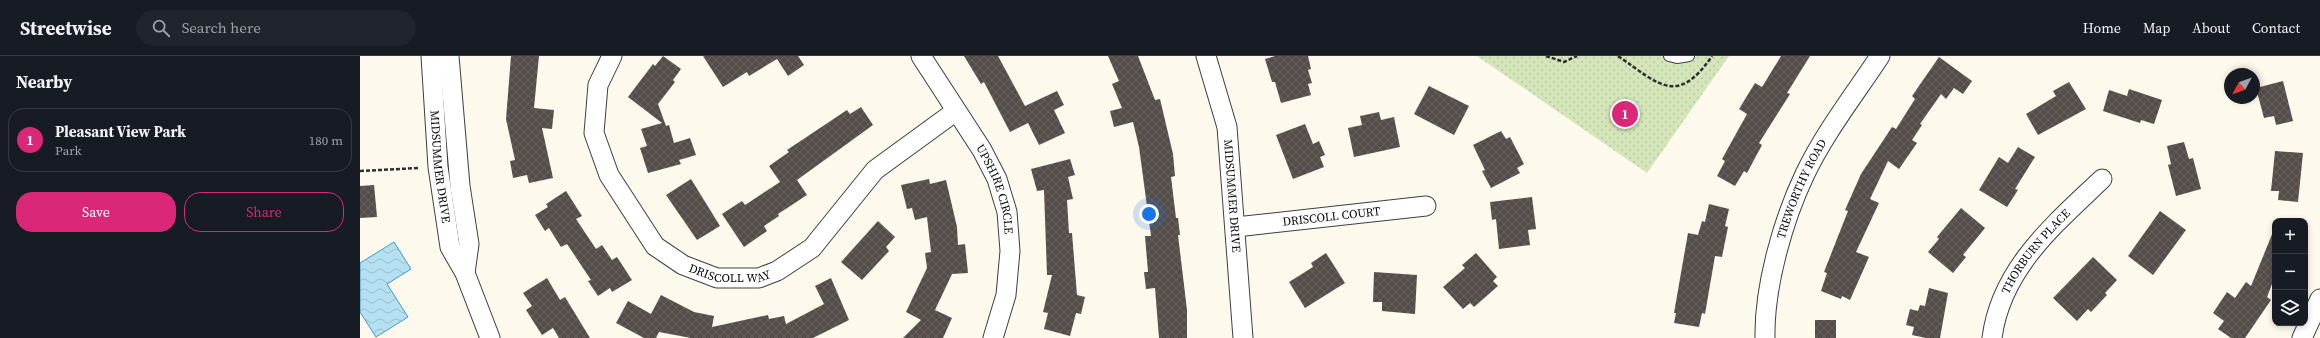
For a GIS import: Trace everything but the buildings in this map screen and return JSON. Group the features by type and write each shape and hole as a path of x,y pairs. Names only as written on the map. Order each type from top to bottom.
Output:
{"street":[{"name":"MIDSUMMER DRIVE","path":"431,56 438,167 450,247 465,273 490,338"},
{"name":"MIDSUMMER DRIVE","path":"449,56 460,186 469,244 465,273"},
{"name":"DRISCOLL WAY","path":"612,56 598,85 594,133 609,175 655,246 683,265 717,278 759,278 777,271 812,248 875,170 956,111"},
{"name":"UPSHIRE CIRCLE","path":"921,56 982,150 997,180 1007,212 1010,251 1006,295 992,338"},
{"name":"MIDSUMMER DRIVE","path":"1206,56 1227,127 1236,227 1243,338"},
{"name":"TREWORTHY ROAD","path":"1765,338 1765,323 1776,251 1805,174 1826,137 1880,56"},
{"name":"THORBURN PLACE","path":"1992,338 2003,298 2014,274 2034,245 2102,179"},
{"name":"DRISCOLL COURT","path":"1236,227 1426,206"},
{"path":"2302,338 2320,299"}],"lane":[{"path":"1669,56 1677,58 1689,56"}],"path":[{"path":"1546,56 1564,62 1576,56"},
{"path":"1618,56 1656,82 1672,86 1688,83 1696,78 1712,56"},
{"path":"360,172 438,167"}],"green space":[{"path":"1477,56 1729,56 1647,173"}],"water":[{"path":"394,242 411,269 387,284 408,317 376,337 360,312 360,263"}],"place":[{"name":"Pleasant View Park","path":"1625,114"}]}
